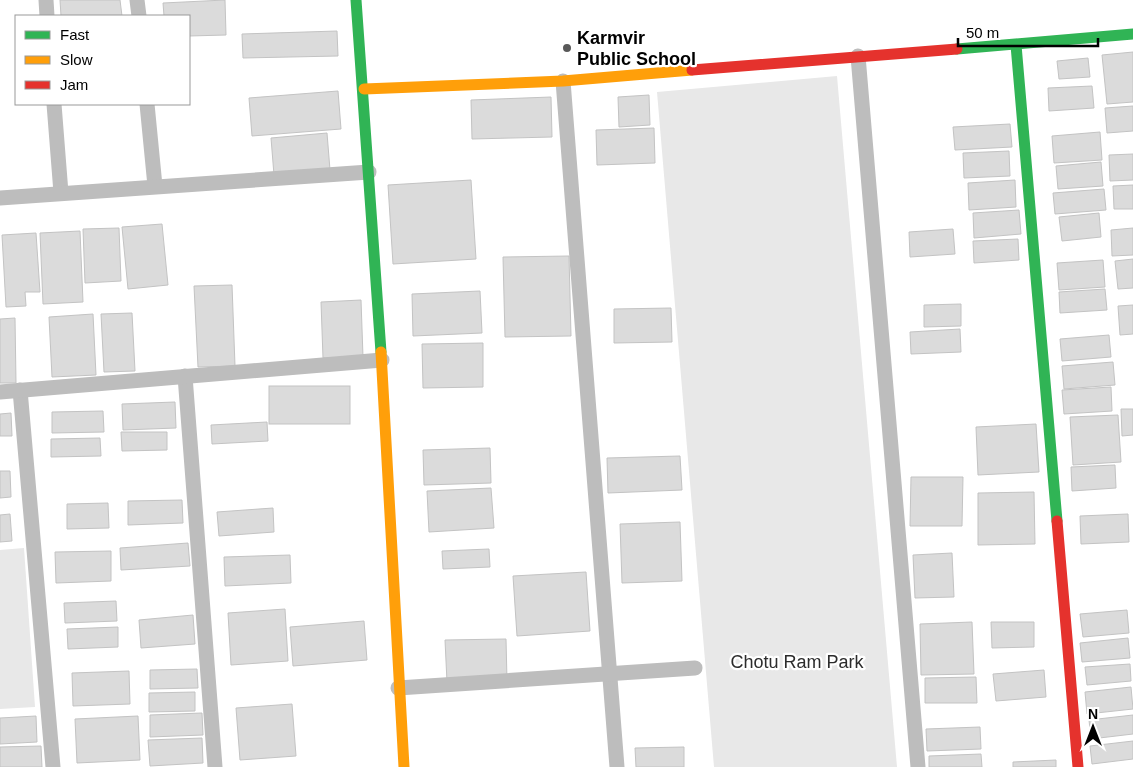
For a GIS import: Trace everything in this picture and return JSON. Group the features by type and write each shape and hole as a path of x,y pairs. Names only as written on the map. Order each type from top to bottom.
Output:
{"street":[{"path":"46,0 47,15"},
{"path":"137,0 139,15"},
{"path":"356,0 364,89 382,360 398,688 404,767"},
{"path":"364,89 563,81 1133,34"},
{"path":"1016,45 1078,767"},
{"path":"858,56 918,767"},
{"path":"563,81 617,767"},
{"path":"54,105 61,193"},
{"path":"147,105 155,186"},
{"path":"0,198 369,172"},
{"path":"0,392 382,360"},
{"path":"185,376 215,767"},
{"path":"20,390 53,767"},
{"path":"398,688 695,668"}],"green space":[{"name":"Chotu Ram Park","path":"837,76 897,767 714,767 657,92"},
{"path":"24,548 35,707 0,709 0,550"}],"building":[{"path":"60,0 120,0 122,15 61,15"},
{"path":"225,0 226,35 190,36 190,15 164,15 163,3"},
{"path":"337,31 338,56 243,58 242,34"},
{"path":"1133,52 1133,102 1107,104 1102,55"},
{"path":"1088,58 1090,77 1059,79 1057,61"},
{"path":"1092,86 1094,108 1049,111 1048,88"},
{"path":"338,91 341,129 252,136 249,98"},
{"path":"649,95 650,125 619,127 618,97"},
{"path":"551,97 552,137 472,139 471,100"},
{"path":"1133,106 1133,131 1107,133 1105,108"},
{"path":"1010,124 1012,147 955,150 953,127"},
{"path":"654,128 655,163 597,165 596,130"},
{"path":"1100,132 1102,160 1054,163 1052,136"},
{"path":"327,133 330,170 274,175 271,138"},
{"path":"1009,151 1010,176 964,178 963,153"},
{"path":"1133,154 1133,180 1110,181 1109,155"},
{"path":"1101,162 1103,186 1058,189 1056,166"},
{"path":"471,180 476,259 393,264 388,185"},
{"path":"1015,180 1016,207 969,210 968,183"},
{"path":"1133,185 1133,209 1114,209 1113,186"},
{"path":"1104,189 1106,210 1055,214 1053,193"},
{"path":"1019,210 1021,234 974,238 973,213"},
{"path":"1099,213 1101,237 1062,241 1059,217"},
{"path":"162,224 168,285 128,289 122,227"},
{"path":"119,228 121,281 85,283 83,229"},
{"path":"1133,228 1133,255 1112,256 1111,230"},
{"path":"953,229 955,254 910,257 909,232"},
{"path":"80,231 83,302 43,304 40,233"},
{"path":"36,233 40,292 25,292 26,306 6,307 2,235"},
{"path":"1018,239 1019,260 974,263 973,241"},
{"path":"569,256 571,336 505,337 503,257"},
{"path":"1133,259 1133,288 1118,289 1115,261"},
{"path":"1103,260 1105,287 1059,290 1057,263"},
{"path":"232,285 235,366 198,367 194,286"},
{"path":"1105,289 1107,310 1060,313 1059,292"},
{"path":"480,291 482,333 413,336 412,294"},
{"path":"361,300 363,357 323,358 321,302"},
{"path":"961,304 961,326 924,327 924,305"},
{"path":"1133,305 1133,334 1120,335 1118,306"},
{"path":"671,308 672,342 614,343 614,309"},
{"path":"132,313 135,371 104,372 101,314"},
{"path":"93,314 96,375 52,377 49,317"},
{"path":"15,318 16,383 0,383 0,319"},
{"path":"960,329 961,352 911,354 910,332"},
{"path":"1109,335 1111,357 1062,361 1060,339"},
{"path":"483,343 483,387 423,388 422,344"},
{"path":"1113,362 1115,385 1064,389 1062,366"},
{"path":"269,386 350,386 350,424 269,424"},
{"path":"1111,387 1112,411 1064,414 1062,390"},
{"path":"175,402 176,428 123,430 122,404"},
{"path":"1121,409 1133,409 1133,435 1122,436"},
{"path":"103,411 104,432 52,433 52,412"},
{"path":"11,413 12,436 0,436 0,414"},
{"path":"1118,415 1121,462 1073,465 1070,417"},
{"path":"267,422 268,441 212,444 211,425"},
{"path":"1036,424 1039,472 978,475 976,427"},
{"path":"121,432 167,432 167,450 122,451"},
{"path":"100,438 101,456 51,457 51,439"},
{"path":"490,448 491,483 424,485 423,450"},
{"path":"680,456 682,490 608,493 607,458"},
{"path":"1115,465 1116,488 1072,491 1071,467"},
{"path":"0,471 10,471 11,497 0,498"},
{"path":"911,477 963,477 962,526 910,526"},
{"path":"491,488 494,528 429,532 427,491"},
{"path":"1034,492 1035,544 978,545 978,493"},
{"path":"182,500 183,523 128,525 128,501"},
{"path":"108,503 109,528 67,529 67,504"},
{"path":"273,508 274,532 219,536 217,512"},
{"path":"10,514 12,541 0,542 0,515"},
{"path":"1128,514 1129,542 1081,544 1080,516"},
{"path":"680,522 682,581 622,583 620,524"},
{"path":"188,543 190,566 121,570 120,548"},
{"path":"489,549 490,567 443,569 442,551"},
{"path":"111,551 111,581 56,583 55,552"},
{"path":"952,553 954,597 915,598 913,555"},
{"path":"290,555 291,583 225,586 224,557"},
{"path":"586,572 590,631 517,636 513,576"},
{"path":"116,601 117,621 65,623 64,603"},
{"path":"285,609 288,661 231,665 228,613"},
{"path":"1127,610 1129,633 1083,637 1080,614"},
{"path":"193,615 195,644 141,648 139,620"},
{"path":"364,621 367,660 293,666 290,627"},
{"path":"972,622 974,674 921,675 920,624"},
{"path":"991,622 1034,622 1034,647 992,648"},
{"path":"118,627 118,647 68,649 67,629"},
{"path":"1128,638 1130,658 1082,662 1080,643"},
{"path":"506,639 507,681 447,682 445,640"},
{"path":"1130,664 1131,681 1087,685 1085,667"},
{"path":"197,669 198,688 150,689 150,670"},
{"path":"1044,670 1046,697 996,701 993,674"},
{"path":"129,671 130,704 73,706 72,673"},
{"path":"976,677 977,703 925,703 925,678"},
{"path":"1131,687 1133,709 1087,714 1085,692"},
{"path":"195,692 195,711 149,712 149,693"},
{"path":"292,704 296,756 240,760 236,708"},
{"path":"202,713 203,735 150,737 150,715"},
{"path":"1133,715 1133,734 1091,739 1089,720"},
{"path":"36,716 37,742 0,744 0,718"},
{"path":"138,716 140,760 77,763 75,719"},
{"path":"980,727 981,749 927,751 926,729"},
{"path":"202,738 203,763 150,766 148,740"},
{"path":"1133,741 1133,759 1092,764 1090,746"},
{"path":"41,746 42,767 0,767 0,747"},
{"path":"684,747 684,767 636,767 635,748"},
{"path":"981,754 982,767 929,767 929,756"},
{"path":"1056,760 1056,767 1013,767 1013,762"}],"traffic: fast":[{"path":"356,0 381,352"},
{"path":"957,49 1133,34"},
{"path":"1016,45 1057,521"}],"traffic: slow":[{"path":"364,89 563,81 692,70"},
{"path":"381,352 404,767"}],"traffic: jam":[{"path":"692,70 957,49"},
{"path":"1057,521 1078,767"}],"place":[{"name":"Karmvir Public School","path":"567,48"}]}
